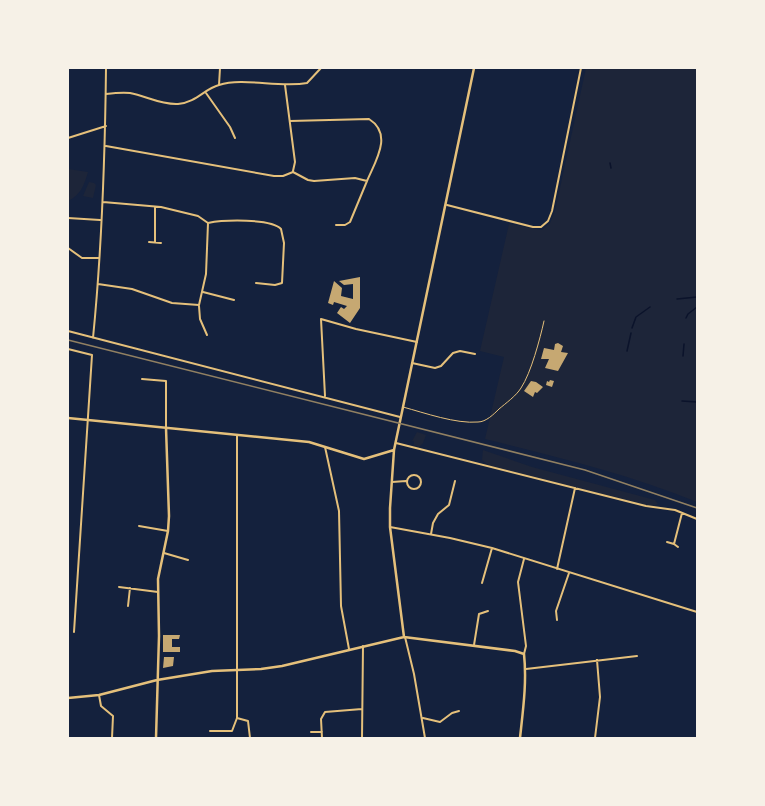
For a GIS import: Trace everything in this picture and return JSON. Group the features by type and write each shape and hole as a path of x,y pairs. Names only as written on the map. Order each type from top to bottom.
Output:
{"street":[{"path":"93,338 98,284 100,220 103,202 106,146 106,68"},
{"path":"219,85 220,68"},
{"path":"106,94 129,93 167,104 178,104 187,102 219,85 233,83 286,85 307,83 321,68"},
{"path":"425,738 423,718 404,637 390,528 394,450 402,407 447,205 474,68"},
{"path":"447,205 532,227 541,227 548,221 552,211 581,68"},
{"path":"286,85 295,162 293,172"},
{"path":"206,93 230,127 235,138"},
{"path":"290,122 369,119 380,129 382,138 367,181 350,222 345,225 336,225"},
{"path":"68,138 106,126"},
{"path":"106,146 274,176 283,176 293,172 308,180 314,181 356,178 367,181"},
{"path":"103,202 155,207 198,216 208,222 252,222 276,225 281,229 284,243 282,283 275,285 256,283"},
{"path":"155,207 155,242"},
{"path":"68,218 100,220"},
{"path":"206,335 200,319 199,306 206,274 208,222"},
{"path":"149,242 161,243"},
{"path":"68,248 82,258 99,258"},
{"path":"98,284 132,289 172,303 199,306"},
{"path":"202,292 234,300"},
{"path":"325,397 321,318 356,329 417,342"},
{"path":"68,331 400,417"},
{"path":"68,349 92,355 74,632"},
{"path":"412,363 435,368 441,366 453,353 460,351 475,354"},
{"path":"142,379 166,381 169,509 168,531 158,592 159,636 156,738"},
{"path":"68,418 309,442 364,459 394,450"},
{"path":"210,731 232,731 237,718 237,436"},
{"path":"396,443 682,513 697,519"},
{"path":"324,447 338,511 341,606 349,649"},
{"path":"412,474 419,476 421,481 418,488 414,489 408,486 406,481 412,474"},
{"path":"392,482 406,481"},
{"path":"431,534 433,523 438,514 449,505 455,481"},
{"path":"557,569 575,488"},
{"path":"674,544 682,513"},
{"path":"139,526 168,531"},
{"path":"390,528 431,534 492,548 697,612 697,628"},
{"path":"667,542 674,544 678,548"},
{"path":"482,583 492,548"},
{"path":"164,553 188,560"},
{"path":"520,738 525,699 526,669 524,654 526,646 518,582 524,559"},
{"path":"557,620 556,611 569,573"},
{"path":"120,587 158,592"},
{"path":"128,606 130,588"},
{"path":"474,645 479,614 488,611"},
{"path":"68,698 99,695 157,680 212,671 282,666 404,637 474,645 516,651 524,654"},
{"path":"362,738 363,646"},
{"path":"526,669 637,656"},
{"path":"595,738 600,696 597,660"},
{"path":"99,695 101,706 113,716 112,738"},
{"path":"322,738 321,719 325,712 362,709"},
{"path":"423,718 440,722 452,713 459,711"},
{"path":"237,718 248,721 250,738"},
{"path":"311,732 322,732"}],"lane":[{"path":"402,407 449,419 472,422 480,422 492,415 520,390 526,380 540,339 544,321"}],"shaded area":[{"path":"586,68 697,68 697,502 645,483 566,459 485,439 504,357 480,351 509,224 542,230 550,223 555,211"},
{"path":"68,169 88,172 79,193 68,201"},
{"path":"89,182 96,185 93,198 83,196"},
{"path":"417,432 426,435 423,443 419,447 414,445 414,441 412,441"},
{"path":"483,450 532,467 655,500 658,504 654,506 647,505 492,468 482,460"}],"building":[{"path":"360,277 360,308 350,323 337,313 341,307 344,309 347,306 334,302 333,305 328,303 334,281 342,288 341,296 353,299 353,284 344,285 339,281"},
{"path":"558,343 563,346 561,352 568,353 558,371 545,368 549,359 541,359 544,348 554,350 555,344"},
{"path":"550,380 554,381 552,387 546,385 547,381 549,382"},
{"path":"531,381 536,382 543,387 537,393 535,392 533,397 524,391"},
{"path":"163,635 180,635 179,639 172,639 172,647 180,647 180,652 163,652"},
{"path":"164,657 174,657 173,666 163,668"}],"waterway":[{"path":"610,163 611,168"},
{"path":"677,299 697,297"},
{"path":"632,328 636,317 650,307"},
{"path":"686,318 688,314 697,307"},
{"path":"627,351 631,333"},
{"path":"683,356 684,344"},
{"path":"682,401 697,402"}],"railway":[{"path":"68,340 585,470 697,508"}]}
